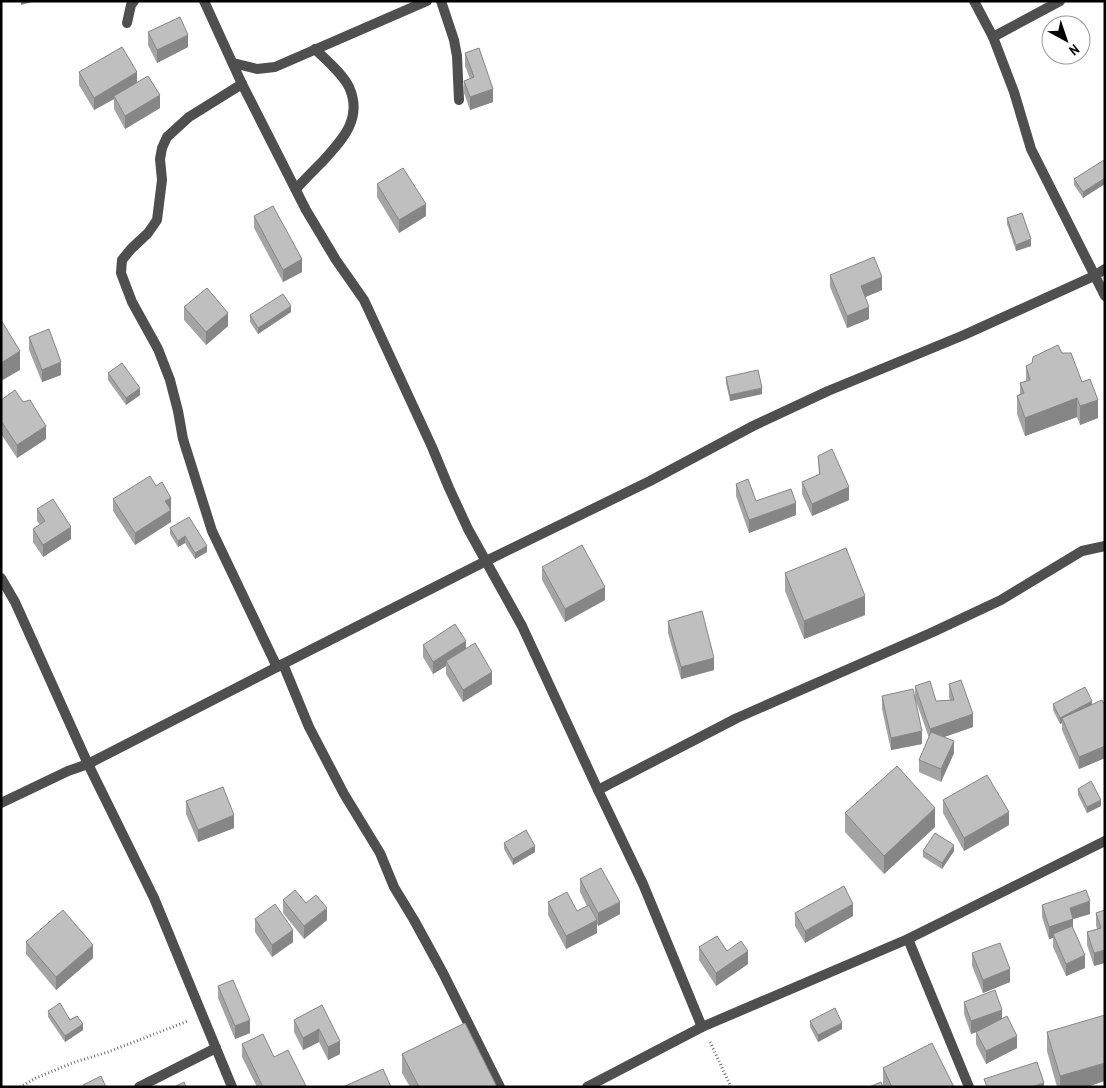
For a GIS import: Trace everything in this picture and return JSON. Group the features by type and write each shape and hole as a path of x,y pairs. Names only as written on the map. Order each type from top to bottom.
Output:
{"street":[{"path":"127,23 131,5 134,1"},
{"path":"204,1 242,84 306,210 336,260 364,300 464,521 522,626 643,884 702,1026"},
{"path":"233,63 257,69 274,68 427,1"},
{"path":"441,1 454,40 457,56 459,100"},
{"path":"974,1 993,36 1014,92 1031,149 1105,296"},
{"path":"993,36 1060,1"},
{"path":"296,189 337,146 353,120 354,102 348,85 315,49"},
{"path":"242,84 189,117 167,137 160,159 162,180 157,220 148,233 122,260 121,273 132,302 158,349 170,380 183,439 212,531 280,665 309,727 344,794 380,853 394,887 443,973 500,1087"},
{"path":"1,803 88,764 486,561 650,481 762,422 828,391 964,334 1094,276 1105,269"},
{"path":"598,790 737,718 942,628 1001,600 1082,552 1105,546"},
{"path":"1,578 15,602 88,764 154,898 232,1087"},
{"path":"587,1087 702,1026 908,939 1105,841"},
{"path":"908,939 969,1087"},
{"path":"138,1087 216,1048"}],"path":[{"path":"20,1087 74,1062 108,1052 202,1015"},
{"path":"702,1026 731,1087"}],"building":[{"path":"180,17 188,35 157,50 148,32"},
{"path":"122,47 137,72 94,98 79,72"},
{"path":"479,48 493,89 470,97 464,81 474,77 465,53"},
{"path":"148,76 160,95 125,116 114,96"},
{"path":"1104,160 1105,178 1083,192 1074,179"},
{"path":"403,168 426,204 399,220 377,184"},
{"path":"273,206 302,259 283,270 254,216"},
{"path":"1022,213 1031,239 1016,245 1007,218"},
{"path":"874,257 882,277 861,286 869,307 847,316 830,275"},
{"path":"207,288 228,313 206,332 184,307"},
{"path":"283,294 291,306 258,328 250,315"},
{"path":"1,320 20,351 1,363"},
{"path":"49,329 61,362 42,370 29,337"},
{"path":"1058,345 1062,353 1071,353 1082,382 1090,379 1098,400 1080,406 1077,398 1025,418 1017,396 1024,393 1020,383 1030,380 1026,366 1032,363 1033,357"},
{"path":"122,363 140,388 126,398 108,373"},
{"path":"758,370 762,388 730,395 726,377"},
{"path":"15,390 23,402 30,400 46,426 17,445 1,421 1,400"},
{"path":"832,449 849,487 812,504 802,482 820,474 818,456"},
{"path":"150,476 156,486 162,482 171,498 165,501 171,510 135,533 113,499"},
{"path":"748,479 756,501 791,489 796,503 749,520 736,484"},
{"path":"53,499 71,527 43,545 33,529 45,521 37,509"},
{"path":"189,517 207,546 195,553 185,536 178,541 170,528"},
{"path":"582,545 605,587 565,609 542,567"},
{"path":"846,548 865,596 804,621 785,573"},
{"path":"702,611 714,658 681,667 668,621"},
{"path":"455,624 466,641 433,662 423,645"},
{"path":"475,643 492,672 463,690 446,661"},
{"path":"961,680 973,714 930,729 915,686 930,681 936,701 954,700 949,684"},
{"path":"1085,687 1092,701 1060,718 1053,704"},
{"path":"913,689 922,731 891,738 882,696"},
{"path":"1102,700 1105,706 1105,746 1079,757 1062,718"},
{"path":"931,732 954,741 941,769 919,760"},
{"path":"897,766 935,808 884,856 845,813"},
{"path":"987,775 1009,812 964,838 943,800"},
{"path":"1091,781 1101,800 1087,807 1078,789"},
{"path":"223,787 234,815 198,830 186,801"},
{"path":"526,830 535,846 513,859 504,843"},
{"path":"935,833 954,845 942,863 923,851"},
{"path":"601,868 620,902 598,913 580,879"},
{"path":"844,886 853,904 805,931 795,913"},
{"path":"295,890 306,903 316,895 327,908 304,926 283,900"},
{"path":"1086,890 1090,901 1070,908 1073,919 1049,927 1042,905"},
{"path":"567,892 577,911 589,905 597,920 566,936 548,902"},
{"path":"275,904 293,930 272,945 255,919"},
{"path":"63,910 93,945 56,977 26,942"},
{"path":"1105,910 1105,950 1094,953 1087,932 1101,928 1096,913"},
{"path":"1072,926 1085,955 1066,964 1053,934"},
{"path":"717,936 727,951 741,941 748,951 716,973 699,947"},
{"path":"1000,943 1010,969 983,980 972,953"},
{"path":"233,980 250,1020 235,1026 218,986"},
{"path":"995,990 1002,1010 971,1021 964,1002"},
{"path":"60,1003 70,1020 77,1016 83,1024 65,1036 48,1011"},
{"path":"322,1005 340,1041 328,1047 319,1029 303,1038 294,1020"},
{"path":"835,1008 842,1023 818,1035 810,1021"},
{"path":"1105,1015 1105,1063 1060,1076 1047,1032"},
{"path":"1007,1016 1017,1036 986,1051 976,1032"},
{"path":"465,1023 497,1087 419,1087 402,1054"},
{"path":"263,1034 274,1057 288,1050 306,1086 263,1087 242,1044"},
{"path":"932,1043 954,1087 892,1087 883,1068"},
{"path":"1037,1062 1044,1083 1031,1087 987,1087 984,1079"},
{"path":"383,1069 391,1087 343,1087"},
{"path":"101,1076 106,1087 84,1087 83,1085"},
{"path":"184,1082 186,1087 174,1087"},
{"path":"881,1082 883,1087 869,1087"}]}
